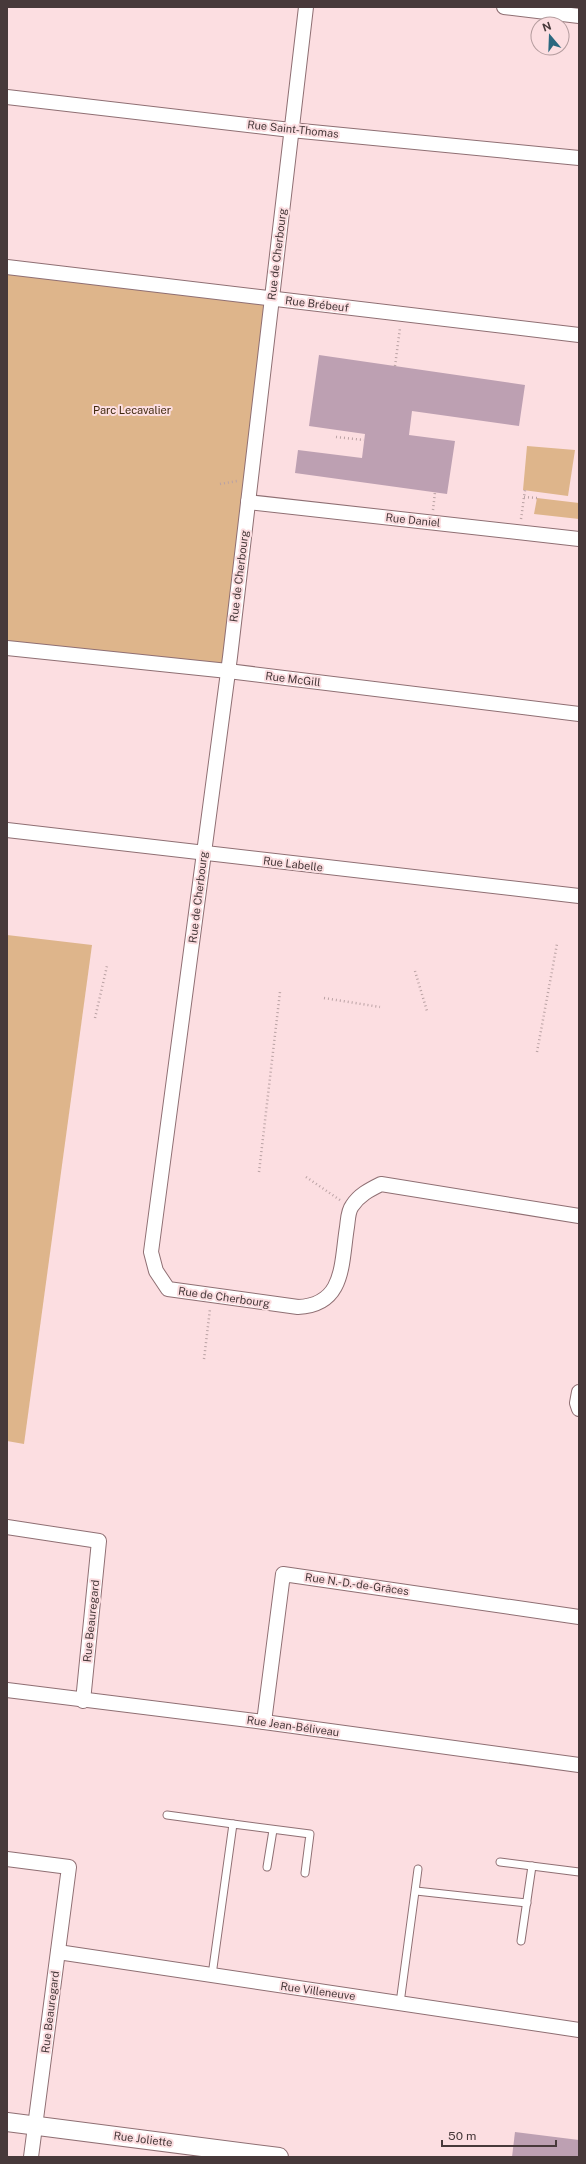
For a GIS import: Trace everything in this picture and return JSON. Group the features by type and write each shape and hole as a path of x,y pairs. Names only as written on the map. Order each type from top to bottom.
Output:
{"street":[{"name":"Rue de Cherbourg","path":"306,7 228,671 151,1252 156,1271 168,1289 298,1307 310,1307 324,1301 331,1294 338,1282 351,1207"},
{"path":"504,7 579,16"},
{"name":"Rue Saint-Thomas","path":"7,96 292,130 579,158"},
{"name":"Rue Brébeuf","path":"7,267 579,335"},
{"name":"Rue Daniel","path":"248,502 579,539"},
{"name":"Rue McGill","path":"7,648 228,671 579,714"},
{"name":"Rue Labelle","path":"7,830 579,896"},
{"path":"351,1207 363,1193 381,1184 579,1216"},
{"path":"579,1392 577,1403 579,1409"},
{"name":"Rue Beauregard","path":"7,1527 99,1541 83,1701"},
{"name":"Rue N.-D.-de-Grâces","path":"264,1722 283,1574 579,1617"},
{"name":"Rue Jean-Béliveau","path":"7,1690 83,1701 264,1722 579,1766"},
{"name":"Rue Beauregard","path":"7,1859 69,1867 31,2157"},
{"name":"Rue Villeneuve","path":"58,1952 579,2030"},
{"name":"Rue Joliette","path":"7,2122 280,2157"}],"lane":[{"path":"167,1815 310,1834 304,1873"},
{"path":"212,1975 233,1824"},
{"path":"267,1867 273,1830"},
{"path":"500,1862 579,1872"},
{"path":"521,1940 532,1866"},
{"path":"400,2003 418,1869"},
{"path":"416,1891 527,1903"}],"path":[{"path":"395,366 402,314"},
{"path":"336,438 364,440"},
{"path":"519,532 525,490"},
{"path":"524,497 537,498"},
{"path":"537,1052 557,944"},
{"path":"95,1018 107,966"},
{"path":"415,971 427,1011"},
{"path":"259,1172 280,992"},
{"path":"324,998 380,1007"},
{"path":"306,1177 351,1207"},
{"path":"204,1358 212,1295"}],"green space":[{"name":"Parc Lecavalier","path":"7,267 272,298 228,671 7,648"},
{"path":"527,446 575,450 568,496 523,490"},
{"path":"537,498 579,503 579,519 534,514"},
{"path":"7,935 92,945 24,1444 7,1441"}],"building":[{"path":"319,355 525,385 519,426 412,411 409,435 455,441 447,494 295,473 298,450 362,458 365,434 309,426"},
{"path":"515,2132 579,2140 579,2157 512,2157"}]}
